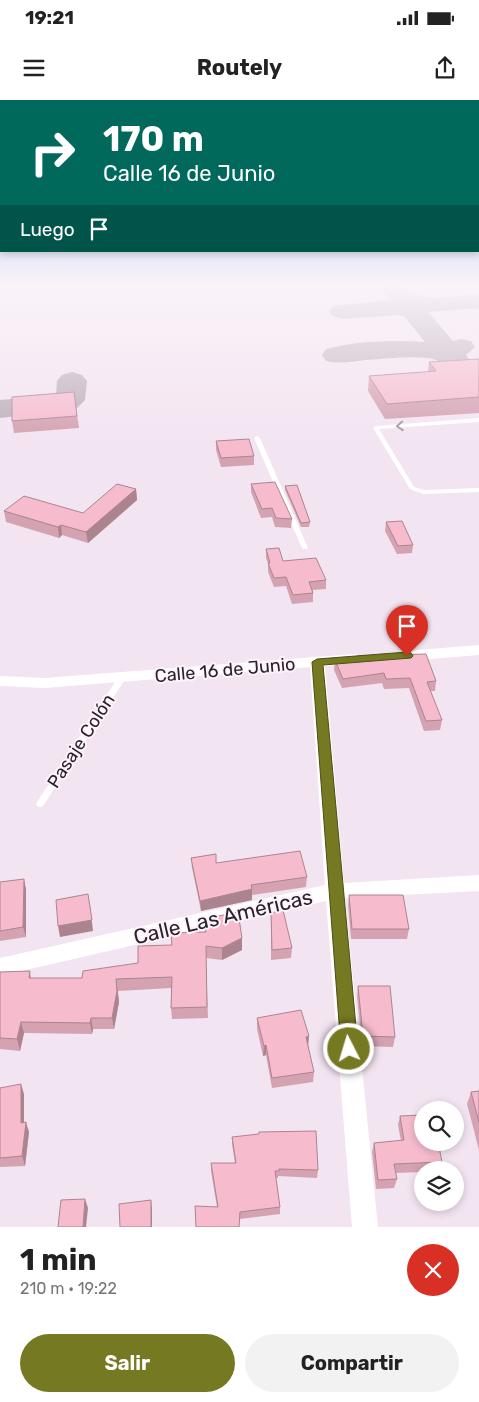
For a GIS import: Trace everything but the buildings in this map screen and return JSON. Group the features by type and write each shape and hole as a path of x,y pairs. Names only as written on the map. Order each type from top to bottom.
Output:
{"street":[{"path":"393,656 479,650"},
{"name":"Calle 16 de Junio","path":"0,682 44,684 374,658"},
{"path":"317,662 335,892 365,1227"},
{"name":"Calle Las Américas","path":"0,967 335,892 479,883"}],"lane":[{"path":"479,420 376,428 412,488 423,492 479,490"},
{"path":"256,438 305,548"},
{"name":"Pasaje Colón","path":"40,804 122,678"}],"taxiway":[{"path":"436,338 450,354"},
{"path":"450,354 461,347"},
{"path":"336,355 412,349 440,352 450,356 450,354"},
{"path":"450,354 460,365"},
{"path":"0,409 65,403 70,400 72,381"}],"route":[{"path":"349,1049 317,662 407,656"}]}
